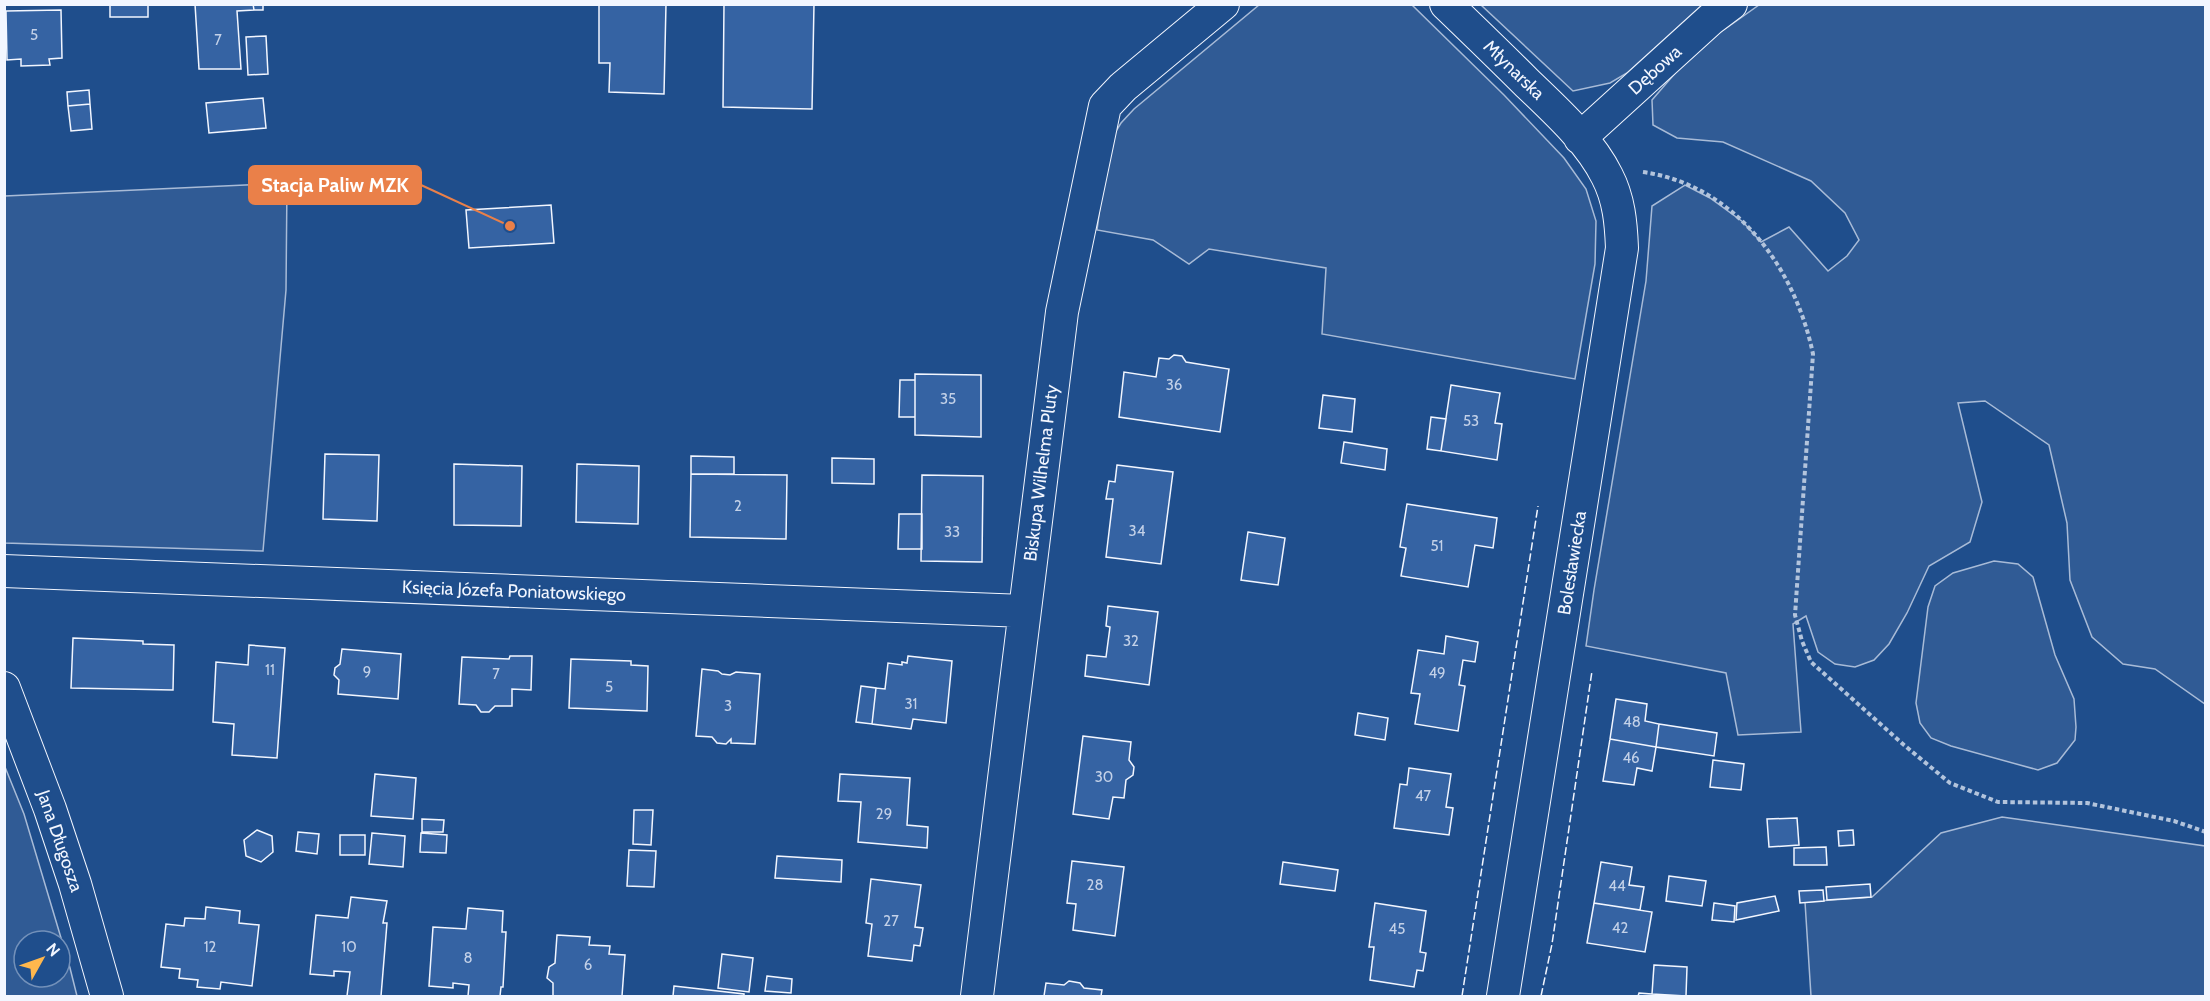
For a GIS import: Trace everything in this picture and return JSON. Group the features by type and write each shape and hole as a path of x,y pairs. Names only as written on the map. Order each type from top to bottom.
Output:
{"street":[{"name":"Biskupa Wilhelma Pluty","path":"977,996 1023,611 1062,312 1105,106 1123,87 1222,4"},
{"name":"Młynarska","path":"1446,4 1548,103 1580,138"},
{"name":"Dębowa","path":"1580,138 1710,20 1731,4"},
{"name":"Bolesławiecka","path":"1503,996 1622,248 1621,223 1607,176 1595,156 1580,138"},
{"name":"Księcia Józefa Poniatowskiego","path":"4,571 1023,611"},
{"name":"Jana Długosza","path":"4,688 50,809 75,884 107,996"}],"path":[{"path":"1607,176 1630,171 1658,174 1686,183 1714,197 1746,224 1775,260 1793,289 1807,325 1813,354 1795,615 1811,662 1950,783 1998,802 2087,803 2174,822 2205,832"}],"shaded area":[{"path":"1259,5 1412,5 1504,95 1564,158 1586,189 1596,221 1595,264 1575,379 1322,334 1326,268 1209,249 1189,264 1153,240 1097,230 1108,144 1121,123 1134,109"},
{"path":"1481,5 1702,5 1627,73 1610,83 1573,91"},
{"path":"1759,5 2205,5 2205,704 2155,669 2123,664 2092,637 2070,580 2067,523 2049,445 1985,401 1958,403 1982,502 1970,542 1929,566 1907,613 1889,644 1874,660 1855,667 1835,664 1818,652 1806,616 1793,624 1801,732 1738,735 1726,673 1586,646 1646,281 1652,206 1685,185 1710,198 1743,222 1761,242 1789,227 1828,271 1847,256 1859,240 1845,213 1811,181 1723,142 1677,138 1653,125 1652,100 1677,71 1718,34"},
{"path":"287,183 286,290 263,551 5,543 5,196"},
{"path":"1994,561 2018,564 2033,577 2055,655 2074,699 2075,740 2057,763 2038,770 1951,746 1931,738 1920,723 1916,703 1928,607 1935,586 1953,573"},
{"path":"5,767 24,814 58,929 12,929 12,989 72,989 72,976 77,996 5,996"},
{"path":"2002,817 2205,846 2205,996 1811,996 1805,902 1872,897 1941,833"}],"building":[{"path":"110,4 148,4 148,17 110,17"},
{"path":"195,4 253,4 254,10 237,11 241,69 199,69"},
{"path":"253,4 263,4 263,10 254,10"},
{"path":"599,4 666,4 664,94 609,92 610,63 599,63"},
{"path":"724,4 814,4 812,109 723,107"},
{"path":"61,10 62,58 49,59 50,65 21,66 21,59 7,60 6,11"},
{"path":"266,36 268,74 248,75 246,37"},
{"path":"89,90 90,104 68,106 67,92"},
{"path":"263,98 266,128 209,133 206,103"},
{"path":"90,104 92,129 71,131 68,106"},
{"path":"551,205 554,243 469,248 466,210"},
{"path":"1174,355 1182,356 1186,362 1229,369 1220,432 1119,417 1124,372 1156,377 1159,358 1169,359"},
{"path":"915,374 981,375 981,437 915,435"},
{"path":"900,380 915,380 915,417 899,417"},
{"path":"1451,385 1500,393 1495,423 1502,424 1497,460 1441,451"},
{"path":"1323,395 1355,399 1352,432 1319,428"},
{"path":"1431,417 1446,419 1441,451 1427,449"},
{"path":"1344,442 1387,449 1385,470 1341,463"},
{"path":"325,454 379,455 377,521 323,519"},
{"path":"691,456 734,457 734,474 691,474"},
{"path":"832,458 874,459 874,484 832,483"},
{"path":"454,464 522,466 521,526 454,525"},
{"path":"577,464 639,466 638,524 576,522"},
{"path":"1117,465 1173,472 1161,564 1106,557 1113,499 1106,499 1109,481 1115,482"},
{"path":"691,474 787,475 786,539 690,537"},
{"path":"922,475 983,476 982,562 921,561"},
{"path":"1407,504 1497,518 1493,548 1475,545 1468,587 1401,576 1406,548 1400,547"},
{"path":"899,514 922,514 922,549 898,549"},
{"path":"1248,532 1285,538 1278,585 1241,580"},
{"path":"1108,606 1158,612 1149,685 1085,676 1087,655 1106,657 1110,627 1106,626"},
{"path":"1446,636 1478,642 1475,662 1463,660 1459,685 1465,686 1458,731 1415,724 1420,694 1411,693 1418,650 1444,654"},
{"path":"73,638 143,641 143,644 174,645 173,690 71,688"},
{"path":"249,645 285,648 277,758 232,755 234,724 213,722 216,662 248,665"},
{"path":"342,649 401,654 398,699 338,694 339,680 334,675 335,668 340,664"},
{"path":"510,656 532,656 531,690 512,689 512,706 495,706 489,712 481,712 476,705 459,704 462,657 509,659"},
{"path":"908,656 952,661 946,723 913,719 911,729 872,724 876,688 885,689 888,663 902,665 902,662 907,663"},
{"path":"571,659 631,661 631,665 648,666 647,711 569,708"},
{"path":"702,669 730,675 736,672 760,674 755,744 731,743 731,739 726,744 717,743 712,737 696,736"},
{"path":"861,686 876,688 872,724 856,722"},
{"path":"1616,699 1647,704 1645,721 1659,724 1656,747 1610,739"},
{"path":"1358,713 1388,718 1385,740 1355,735"},
{"path":"1659,724 1717,733 1714,756 1656,747"},
{"path":"1083,736 1131,742 1129,760 1134,767 1133,775 1126,780 1124,798 1113,797 1109,819 1073,814"},
{"path":"1610,739 1656,747 1652,771 1637,768 1634,785 1603,781"},
{"path":"1713,760 1744,764 1741,790 1710,787"},
{"path":"1409,768 1451,774 1446,807 1453,808 1449,835 1394,828 1400,784 1407,785"},
{"path":"375,774 416,778 413,819 371,816"},
{"path":"840,774 910,778 907,825 928,827 927,848 858,842 861,802 838,801"},
{"path":"634,810 653,810 651,845 633,844"},
{"path":"1797,818 1799,845 1769,847 1767,819"},
{"path":"422,819 444,820 443,832 422,832"},
{"path":"257,830 272,836 273,852 261,862 246,856 244,840"},
{"path":"1853,830 1854,845 1839,846 1838,831"},
{"path":"298,832 319,834 317,854 296,851"},
{"path":"372,833 405,836 403,867 369,864"},
{"path":"421,833 447,835 446,853 420,852"},
{"path":"340,835 365,835 365,855 340,855"},
{"path":"1826,847 1827,865 1794,865 1794,848"},
{"path":"629,850 656,851 654,887 627,886"},
{"path":"777,856 842,860 841,882 775,878"},
{"path":"1072,861 1124,867 1115,936 1073,930 1076,904 1067,903"},
{"path":"1283,862 1338,870 1335,891 1280,884"},
{"path":"1601,862 1632,867 1629,885 1644,887 1640,910 1594,903"},
{"path":"1669,876 1706,881 1702,906 1666,901"},
{"path":"871,879 921,885 915,927 923,928 920,946 914,945 912,961 868,956 872,924 866,923"},
{"path":"1870,884 1871,897 1827,900 1826,887"},
{"path":"1823,890 1824,901 1800,903 1799,891"},
{"path":"1775,896 1779,911 1736,920 1737,903"},
{"path":"351,897 387,901 383,923 387,923 381,996 347,996 350,972 334,971 334,976 310,974 316,915 348,918"},
{"path":"1375,903 1426,911 1420,952 1426,953 1423,971 1417,970 1414,987 1370,980 1374,947 1369,947"},
{"path":"1594,903 1652,912 1645,952 1587,943"},
{"path":"1714,903 1735,906 1734,922 1712,920"},
{"path":"206,907 240,911 239,923 259,925 252,986 221,982 220,989 197,987 198,980 179,978 180,969 161,967 166,924 184,926 185,918 205,919"},
{"path":"468,908 503,911 502,932 506,932 503,987 501,987 500,996 468,996 469,985 453,983 453,988 429,986 433,927 466,929"},
{"path":"557,935 590,937 589,945 610,946 609,954 625,955 622,996 553,996 553,983 547,978 549,967 555,963"},
{"path":"722,954 753,958 749,992 718,988"},
{"path":"1654,965 1687,967 1686,996 1652,994"},
{"path":"767,976 792,979 791,993 765,991"},
{"path":"1069,981 1080,983 1084,988 1102,990 1101,996 1044,996 1046,983 1064,985"},
{"path":"674,986 744,994 744,996 673,996"},
{"path":"1639,993 1652,994 1673,996 1638,996"}],"fence":[{"path":"1462,996 1538,506"},
{"path":"1541,996 1552,944 1592,671"}],"place":[{"name":"Stacja Paliw MZK","path":"510,226"}]}
